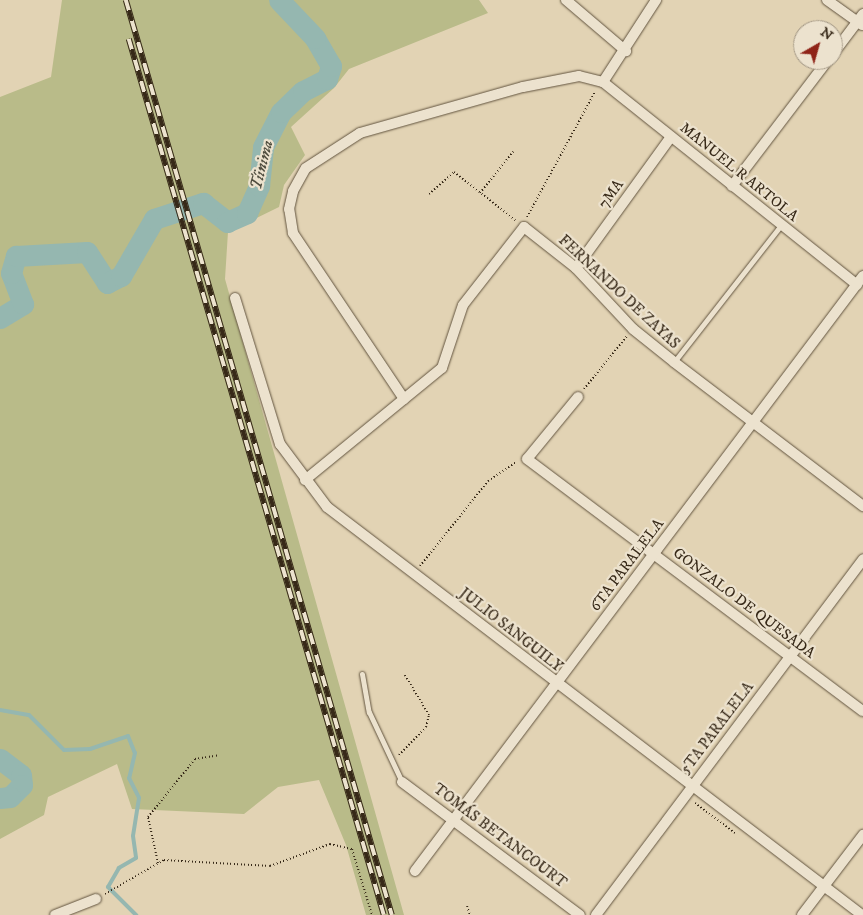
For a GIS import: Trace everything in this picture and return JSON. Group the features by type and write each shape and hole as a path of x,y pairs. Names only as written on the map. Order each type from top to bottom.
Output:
{"street":[{"path":"566,0 626,51"},
{"path":"404,400 293,233 289,208 306,168 360,133 523,87 580,76 603,82 626,51 656,0"},
{"path":"827,0 861,20 843,42"},
{"path":"732,186 820,70"},
{"name":"MANUEL R ARTOLA","path":"603,82 781,225 860,281"},
{"name":"7MA","path":"576,268 671,137"},
{"path":"305,480 442,368 463,306 524,227"},
{"name":"FERNANDO DE ZAYAS","path":"524,227 576,268 633,329 863,506"},
{"name":"6TA PARALELA","path":"415,871 860,281"},
{"name":"JULIO SANGUILY","path":"235,298 280,444 327,507 555,684 862,915"},
{"path":"527,459 578,397"},
{"name":"GONZALO DE QUESADA","path":"527,459 863,711"},
{"name":"5TA PARALELA","path":"596,915 863,559"},
{"name":"TOMÁS BETANCOURT","path":"402,782 580,915"},
{"path":"802,915 863,835"},
{"path":"55,915 96,899"}],"lane":[{"path":"674,362 781,225"},
{"path":"362,674 370,712 395,760 402,782"}],"path":[{"path":"429,194 454,172 524,227 531,203 603,82"},
{"path":"480,193 513,152"},
{"path":"578,397 633,329"},
{"path":"414,573 488,481 510,464 527,459"},
{"path":"395,760 426,727 429,715 405,675"},
{"path":"158,863 148,817 195,759 219,756"},
{"path":"96,899 164,860 270,866 330,844 352,849 372,915"},
{"path":"466,906 470,915"}],"green space":[{"path":"62,0 479,0 488,13 349,69 334,88 291,127 305,155 284,185 279,207 228,232 225,279 404,915 366,915 346,845 319,780 278,787 244,814 132,809 117,764 48,797 44,815 0,839 0,97 51,77"}],"waterway":[{"name":"Tíinima","path":"0,318 23,304 11,273 16,256 87,252 107,283 121,276 154,219 203,203 227,222 247,213 259,186 263,147 281,112 303,91 327,79 331,66 315,38 279,0"},
{"path":"0,710 29,715 64,750 90,749 128,736 135,753 129,778 139,798 133,836 136,858 119,868 108,887 136,915"},
{"name":"Tíinima","path":"0,759 21,775 22,785 10,797 0,798"}],"railway":[{"path":"126,0 392,915"},
{"path":"129,39 384,915"}]}
